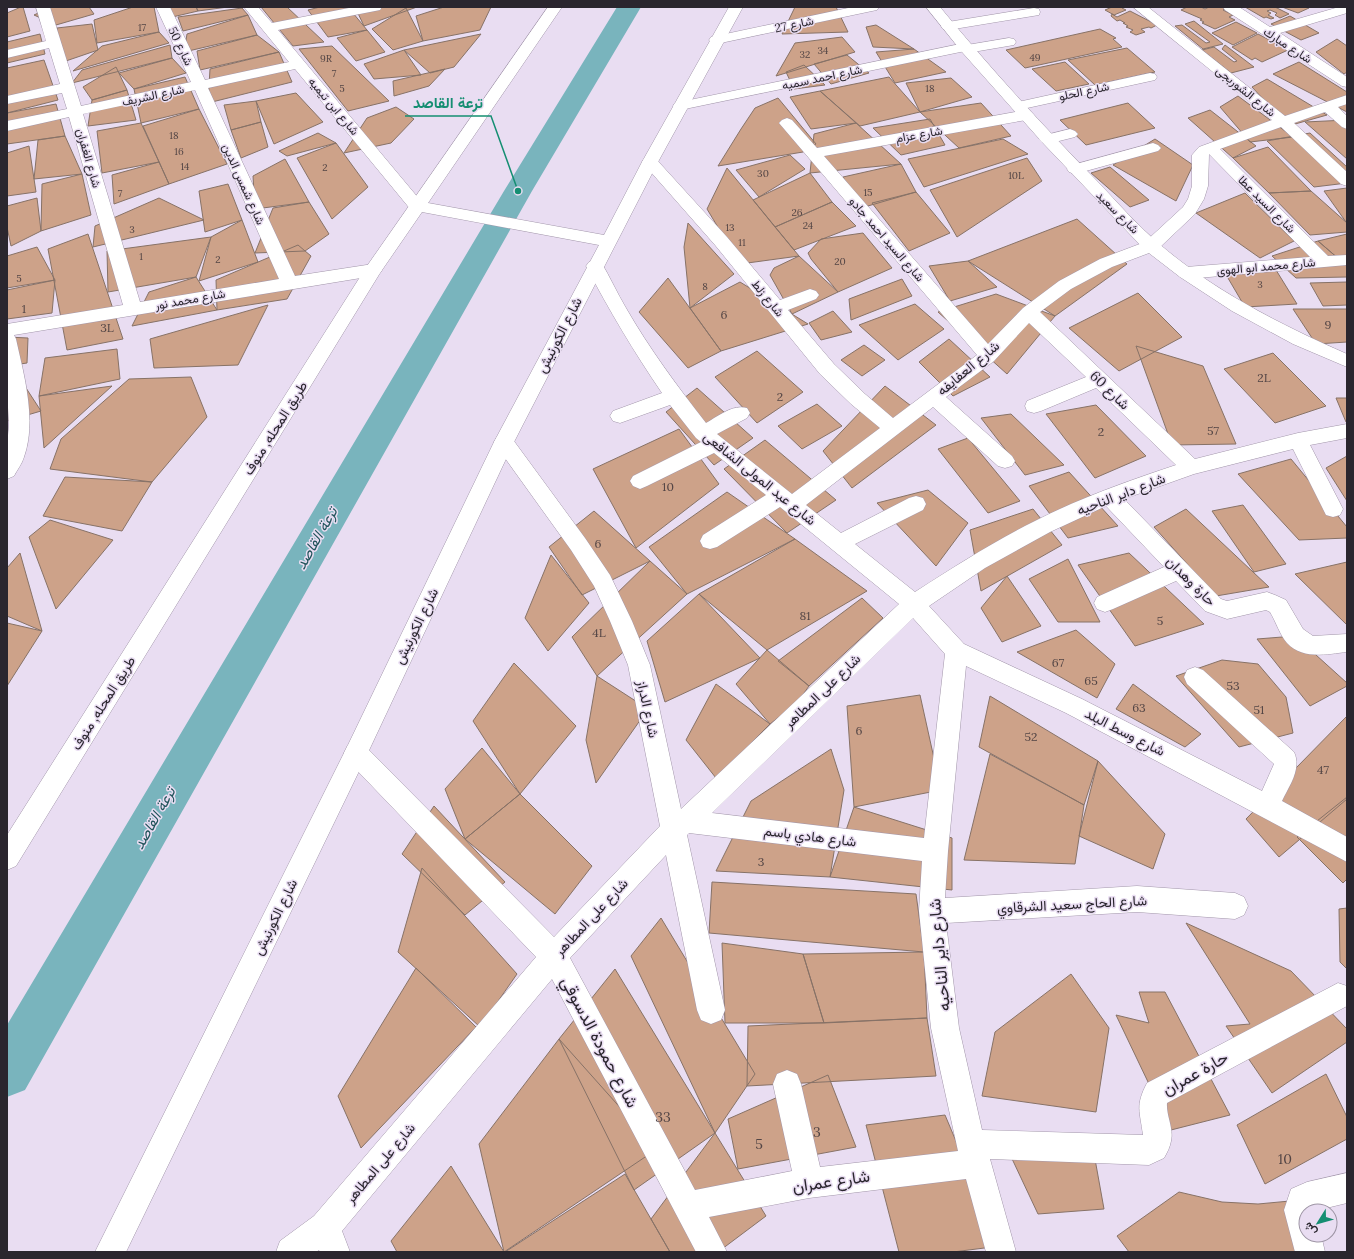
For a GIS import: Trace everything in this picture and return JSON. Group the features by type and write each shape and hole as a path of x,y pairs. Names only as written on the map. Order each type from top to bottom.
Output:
{"street":[{"name":"شارع 50","path":"162,7 200,85"},
{"name":"شارع ابن تيميه","path":"251,7 417,206"},
{"path":"268,28 375,7"},
{"name":"طريق المحله, منوف","path":"7,858 373,270 555,7"},
{"name":"شارع الكورنيش","path":"110,1252 356,753 504,442 650,162 716,40 736,7"},
{"name":"شارع 27","path":"716,40 872,7"},
{"name":"شارع سعيد","path":"933,7 966,48 1047,139 1151,246 1186,273 1238,307 1299,340 1347,361"},
{"name":"شارع الشوربجى","path":"1140,7 1283,121 1347,181"},
{"name":"شارع مبارك","path":"1230,7 1347,83"},
{"name":"شارع الغفران","path":"46,8 54,43 76,111 133,309"},
{"path":"1269,32 1344,13"},
{"path":"7,54 54,43"},
{"name":"شارع احمد سميه","path":"680,106 966,48"},
{"name":"شارع الشريف","path":"7,126 299,64"},
{"name":"شارع الحلو","path":"1022,111 1150,77"},
{"name":"شارع شمس الدين","path":"200,85 288,283"},
{"path":"7,100 68,87"},
{"path":"1151,246 1189,210 1196,199 1200,186 1200,155 1204,150 1347,99"},
{"path":"1328,106 1347,124"},
{"name":"شارع عزام","path":"812,153 1022,111"},
{"name":"شارع السيد احمد جادو","path":"786,123 988,356"},
{"path":"1047,139 1070,134"},
{"name":"شارع السيد عطا","path":"1210,147 1324,262"},
{"path":"1075,169 1153,148"},
{"name":"شارع زلط","path":"650,162 721,241 827,370 858,400 893,428"},
{"path":"417,206 608,242"},
{"name":"شارع العفايفه","path":"710,541 787,500 893,428 988,356 1029,312 1065,285 1106,263 1151,246"},
{"name":"شارع محمد ابو الهوى","path":"1186,273 1347,260"},
{"name":"شارع عبد المولى الشافعى","path":"595,266 617,308 643,351 674,396 710,438 914,604"},
{"name":"شارع محمد نور","path":"7,330 373,270"},
{"path":"776,308 810,295"},
{"name":"شارع 60","path":"1029,312 1191,467"},
{"path":"7,339 12,390 20,424 9,465"},
{"path":"1034,406 1099,379"},
{"path":"620,416 674,396"},
{"path":"934,397 1005,461"},
{"path":"640,481 710,438 740,414"},
{"name":"شارع داير الناحيه","path":"914,604 978,562 1042,526 1109,496 1191,467 1298,440 1347,432"},
{"path":"1298,440 1333,509"},
{"name":"شارع الدراز","path":"504,442 578,544 602,581 621,621 639,665 679,825 711,1010"},
{"name":"حارة وهدان","path":"1109,496 1213,605 1227,610 1267,601 1278,606 1295,636 1306,644 1313,646 1347,643"},
{"path":"840,543 916,504"},
{"path":"1105,603 1179,570"},
{"name":"شارع على المطاهر","path":"291,1252 330,1240 554,956 679,825 914,604"},
{"name":"شارع وسط البلد","path":"914,604 956,651 1074,706 1267,806 1347,850"},
{"name":"شارع داير الناحيه","path":"956,651 935,851 932,911 945,1028 974,1154 1001,1252"},
{"path":"1195,677 1286,760 1286,767 1267,806"},
{"name":"شارع حمودة الدسوقي","path":"356,753 554,956 712,1252"},
{"name":"شارع هادي باسم","path":"679,825 935,851"},
{"name":"شارع الحاج سعيد الشرقاوي","path":"932,911 1137,899 1235,906"},
{"name":"حارة عمران","path":"974,1154 1150,1150 1154,1148 1157,1139 1152,1102 1158,1093 1338,996"},
{"path":"787,1084 809,1183"},
{"name":"شارع عمران","path":"687,1206 974,1154"},
{"path":"1310,1252 1299,1210 1302,1200 1307,1197 1347,1188"}],"lane":[{"path":"948,26 1034,12"},
{"path":"966,48 1009,42"}],"building":[{"path":"23,7 30,31 7,37 7,13"},
{"path":"51,7 89,7 94,14 56,25 34,15"},
{"path":"133,7 154,7 159,32 97,43 94,20"},
{"path":"169,7 196,7 198,11 168,18"},
{"path":"196,7 228,7 198,11"},
{"path":"261,7 287,7 324,42 293,46"},
{"path":"320,7 348,7 367,30 328,37 308,10"},
{"path":"355,7 417,7 364,26"},
{"path":"444,7 491,7 480,30 423,41 416,16"},
{"path":"795,7 836,7 848,32 782,34"},
{"path":"1112,7 1124,7 1122,8 1126,10 1114,15 1105,10"},
{"path":"1187,7 1201,7 1205,9 1209,7 1225,7 1227,8 1223,10 1233,15 1229,17 1235,20 1215,29 1202,23 1204,22 1200,20 1202,19 1181,10"},
{"path":"1245,7 1275,7 1289,14 1280,18 1275,15 1277,13 1270,10 1267,11 1271,13 1268,15 1274,18 1264,18"},
{"path":"1282,7 1307,7 1309,8 1298,13"},
{"path":"242,8 248,15 183,31 178,17"},
{"path":"406,8 423,41 393,50 372,29"},
{"path":"1130,11 1157,25 1151,28 1141,29 1145,32 1136,35 1130,32 1133,30 1126,27 1128,26 1123,23 1125,23 1120,20 1117,21 1111,16 1112,14 1117,17"},
{"path":"248,15 257,35 184,52 187,34"},
{"path":"1290,16 1319,33 1301,40 1271,24"},
{"path":"1194,21 1223,44 1203,49 1175,26 1182,25 1206,43 1210,42 1185,24"},
{"path":"1236,22 1257,33 1233,45 1212,33"},
{"path":"92,24 98,50 60,63 57,28"},
{"path":"876,25 914,49 873,47 866,27"},
{"path":"1100,29 1116,38 1113,39 1122,47 1025,68 1006,50"},
{"path":"367,30 385,52 356,61 337,38"},
{"path":"159,32 169,43 73,71 102,46"},
{"path":"40,34 45,54 7,63 7,42"},
{"path":"481,34 454,67 430,73 404,50"},
{"path":"1258,34 1288,50 1262,62 1255,58 1252,60 1232,47"},
{"path":"257,35 279,52 200,70 197,51"},
{"path":"842,37 855,52 776,76 795,43"},
{"path":"1337,39 1347,46 1347,72 1344,74 1316,52"},
{"path":"170,45 172,58 72,83 82,70"},
{"path":"1225,45 1254,67 1231,73 1202,50 1214,47 1234,62 1237,61 1222,49"},
{"path":"332,46 389,101 348,111 299,49"},
{"path":"1127,48 1155,72 1095,85 1068,60"},
{"path":"914,49 946,72 895,83 876,52"},
{"path":"404,50 421,75 374,79 364,64"},
{"path":"279,52 292,82 208,103 210,69"},
{"path":"847,55 869,73 831,84 814,64"},
{"path":"172,58 186,73 134,89 119,73"},
{"path":"44,60 58,100 7,113 7,68"},
{"path":"1065,62 1089,84 1056,91 1032,69"},
{"path":"1299,62 1347,92 1347,112 1273,74"},
{"path":"804,65 825,85 794,89 786,72"},
{"path":"116,67 127,90 92,100 83,87"},
{"path":"445,69 429,86 394,96 393,81"},
{"path":"185,77 199,109 141,123 134,89"},
{"path":"889,77 920,112 860,126 820,91"},
{"path":"951,78 972,97 920,112 906,83"},
{"path":"1267,79 1327,115 1288,126 1252,87"},
{"path":"127,90 136,120 88,126 92,100"},
{"path":"820,91 856,123 811,129 790,97"},
{"path":"296,93 323,122 274,144 256,101"},
{"path":"1238,96 1293,137 1250,142 1220,107"},
{"path":"778,98 816,144 803,152 718,166 755,108"},
{"path":"256,101 261,122 231,130 224,105"},
{"path":"981,103 1011,136 959,148 920,112"},
{"path":"1128,103 1155,128 1086,145 1060,120"},
{"path":"56,104 65,136 7,144 7,113"},
{"path":"396,107 414,119 391,143 344,153 367,118"},
{"path":"199,109 227,164 169,184 143,126"},
{"path":"1210,110 1256,146 1233,158 1188,118"},
{"path":"930,119 945,145 901,155 873,128"},
{"path":"1347,120 1347,159 1305,122"},
{"path":"261,122 268,147 241,158 231,130"},
{"path":"141,123 159,162 102,173 97,131"},
{"path":"856,123 901,164 810,173 814,134"},
{"path":"318,133 336,143 287,156 279,151"},
{"path":"1310,133 1347,167 1347,183 1314,187 1267,141"},
{"path":"65,136 82,174 34,179 38,140"},
{"path":"1003,139 1028,154 924,187 908,159"},
{"path":"1155,139 1193,165 1176,201 1113,165"},
{"path":"336,143 368,187 332,219 297,158"},
{"path":"29,146 36,192 7,196 7,153"},
{"path":"1268,147 1311,191 1269,193 1233,158"},
{"path":"790,155 805,169 759,197 736,170"},
{"path":"1027,158 1042,181 957,237 930,190"},
{"path":"285,159 309,202 255,209 253,176"},
{"path":"159,162 169,184 114,204 112,175"},
{"path":"901,164 916,192 861,208 843,177"},
{"path":"1110,167 1149,200 1130,207 1091,173"},
{"path":"727,168 799,256 740,264 707,209"},
{"path":"810,173 832,202 775,227 753,200"},
{"path":"82,174 91,215 41,231 42,184"},
{"path":"228,184 242,220 205,232 199,191"},
{"path":"1347,188 1347,222 1346,222 1324,191"},
{"path":"1311,191 1347,223 1347,232 1310,235 1269,193"},
{"path":"916,192 950,233 909,251 872,203"},
{"path":"1245,193 1294,241 1260,258 1196,213"},
{"path":"37,198 41,231 11,246 7,227 7,206"},
{"path":"159,198 204,220 93,247 95,226"},
{"path":"309,202 329,234 305,251 255,253 273,208"},
{"path":"832,202 856,226 794,250 775,227"},
{"path":"1077,219 1127,264 1055,316 968,261"},
{"path":"242,220 258,262 199,281 211,237"},
{"path":"688,223 734,274 690,308 684,247"},
{"path":"863,233 892,268 838,292 811,259 808,253 821,239"},
{"path":"88,234 123,339 67,350 48,249"},
{"path":"1347,234 1347,266 1318,241"},
{"path":"211,237 196,277 108,292 107,251"},
{"path":"1318,241 1347,266 1347,277 1296,278 1272,256"},
{"path":"298,245 311,256 287,299 217,310 216,280"},
{"path":"37,247 55,280 7,288 7,256"},
{"path":"799,256 838,292 792,314 770,275 774,268"},
{"path":"968,261 997,287 950,301 929,266"},
{"path":"1276,270 1297,304 1245,307 1225,273"},
{"path":"196,277 217,310 132,326 149,292"},
{"path":"668,278 721,351 688,368 639,312"},
{"path":"902,279 912,296 851,320 849,299"},
{"path":"55,280 52,313 7,319 7,290"},
{"path":"740,282 808,324 721,351 690,308"},
{"path":"1347,282 1347,305 1323,306 1310,283"},
{"path":"1138,293 1182,337 1119,371 1069,328"},
{"path":"996,294 1055,316 1007,374 938,312"},
{"path":"915,304 944,329 898,360 859,325"},
{"path":"268,305 238,365 154,368 150,339"},
{"path":"1293,309 1347,309 1347,342 1316,344"},
{"path":"833,311 852,332 821,340 809,323"},
{"path":"7,337 28,338 27,363 7,366"},
{"path":"949,339 990,377 953,396 919,362"},
{"path":"864,345 885,360 862,376 841,360"},
{"path":"1136,346 1203,366 1236,444 1172,445"},
{"path":"117,349 120,379 39,396 45,358"},
{"path":"757,351 803,392 757,423 715,377"},
{"path":"1273,353 1326,406 1275,423 1224,369"},
{"path":"13,368 41,411 7,421 7,370"},
{"path":"191,377 207,417 152,482 50,469 61,439 129,379"},
{"path":"112,386 44,448 39,396"},
{"path":"885,386 936,425 852,488 823,451"},
{"path":"697,388 753,438 714,465 666,412"},
{"path":"1336,398 1347,398 1347,422 1346,422"},
{"path":"817,404 842,426 802,449 778,426"},
{"path":"1096,405 1146,456 1095,478 1046,414"},
{"path":"1011,414 1064,465 1025,475 981,418"},
{"path":"679,429 719,484 636,548 593,469"},
{"path":"968,438 1020,501 988,513 938,449"},
{"path":"765,440 836,500 787,533 724,469"},
{"path":"1347,456 1347,501 1326,468"},
{"path":"1291,459 1347,527 1347,538 1299,540 1238,474"},
{"path":"1069,472 1118,526 1068,538 1029,486"},
{"path":"65,477 152,482 122,531 43,516"},
{"path":"928,490 968,523 936,566 877,503"},
{"path":"727,492 795,539 687,594 649,547"},
{"path":"1243,505 1286,564 1254,572 1212,511"},
{"path":"1033,509 1062,545 981,591 970,530"},
{"path":"1186,509 1269,587 1216,596 1154,527"},
{"path":"594,511 650,561 582,595 549,547"},
{"path":"50,520 113,540 56,609 29,537"},
{"path":"795,539 867,591 767,650 699,594"},
{"path":"20,553 42,631 7,616 7,568"},
{"path":"1129,553 1204,624 1135,646 1078,565"},
{"path":"551,555 589,603 548,651 525,618"},
{"path":"1068,559 1100,622 1058,622 1029,579"},
{"path":"650,561 687,594 597,676 572,637"},
{"path":"1347,562 1347,625 1295,574"},
{"path":"1007,576 1041,626 1002,642 981,608"},
{"path":"699,594 760,658 665,702 647,641"},
{"path":"862,598 883,618 809,686 778,661"},
{"path":"7,623 42,631 7,686"},
{"path":"1076,630 1115,664 1097,698 1017,652"},
{"path":"1295,636 1347,683 1347,686 1310,706 1257,639"},
{"path":"767,650 809,686 797,703 770,724 736,684"},
{"path":"1222,660 1258,664 1286,697 1293,733 1239,747 1176,676"},
{"path":"514,663 576,726 520,794 473,721"},
{"path":"597,676 648,709 596,783 586,740"},
{"path":"716,684 770,724 716,778 686,740"},
{"path":"1133,684 1201,734 1185,747 1116,709"},
{"path":"920,695 941,790 854,807 847,706"},
{"path":"990,696 1098,761 1084,805 979,747"},
{"path":"1347,716 1347,799 1279,857 1246,819"},
{"path":"482,748 520,794 465,839 445,789"},
{"path":"831,749 844,790 830,877 716,871 751,801"},
{"path":"990,754 1084,805 1075,864 964,860"},
{"path":"1098,761 1165,834 1153,869 1079,836"},
{"path":"520,794 592,866 555,914 465,839"},
{"path":"1347,797 1347,879 1343,883 1297,837"},
{"path":"434,806 505,882 465,915 402,854"},
{"path":"854,807 952,838 952,890 830,877"},
{"path":"422,868 517,974 480,1027 398,952"},
{"path":"712,882 916,894 924,952 709,933"},
{"path":"1347,908 1347,969 1340,962 1339,909"},
{"path":"661,918 755,1074 715,1133 631,956"},
{"path":"1186,923 1291,971 1347,1029 1347,1042 1272,1093 1226,1026 1250,1024"},
{"path":"722,943 803,954 824,1023 725,1023"},
{"path":"924,952 927,1018 824,1023 803,954"},
{"path":"416,968 476,1027 361,1148 338,1096"},
{"path":"615,969 715,1133 634,1190 559,1039"},
{"path":"1071,974 1109,1028 1096,1112 982,1096 995,1032"},
{"path":"1139,992 1165,992 1230,1115 1171,1130 1116,1015 1149,1023"},
{"path":"927,1018 936,1076 747,1086 748,1026"},
{"path":"559,1039 657,1149 504,1252 479,1144"},
{"path":"1326,1074 1347,1117 1347,1139 1265,1184 1237,1125"},
{"path":"828,1075 856,1147 738,1169 728,1119"},
{"path":"945,1115 1000,1246 953,1252 899,1252 866,1125"},
{"path":"715,1133 766,1216 718,1252 670,1252 651,1219"},
{"path":"1006,1146 1093,1148 1104,1209 1038,1214"},
{"path":"451,1166 504,1252 397,1252 391,1241"},
{"path":"625,1174 670,1252 505,1252"},
{"path":"1179,1192 1222,1202 1258,1204 1290,1201 1298,1225 1298,1243 1304,1243 1307,1252 1129,1252 1117,1236"}],"waterway":[{"name":"ترعة القاصد","path":"7,1072 518,191 629,7"}],"place":[{"name":"ترعة القاصد","path":"518,191"}]}
